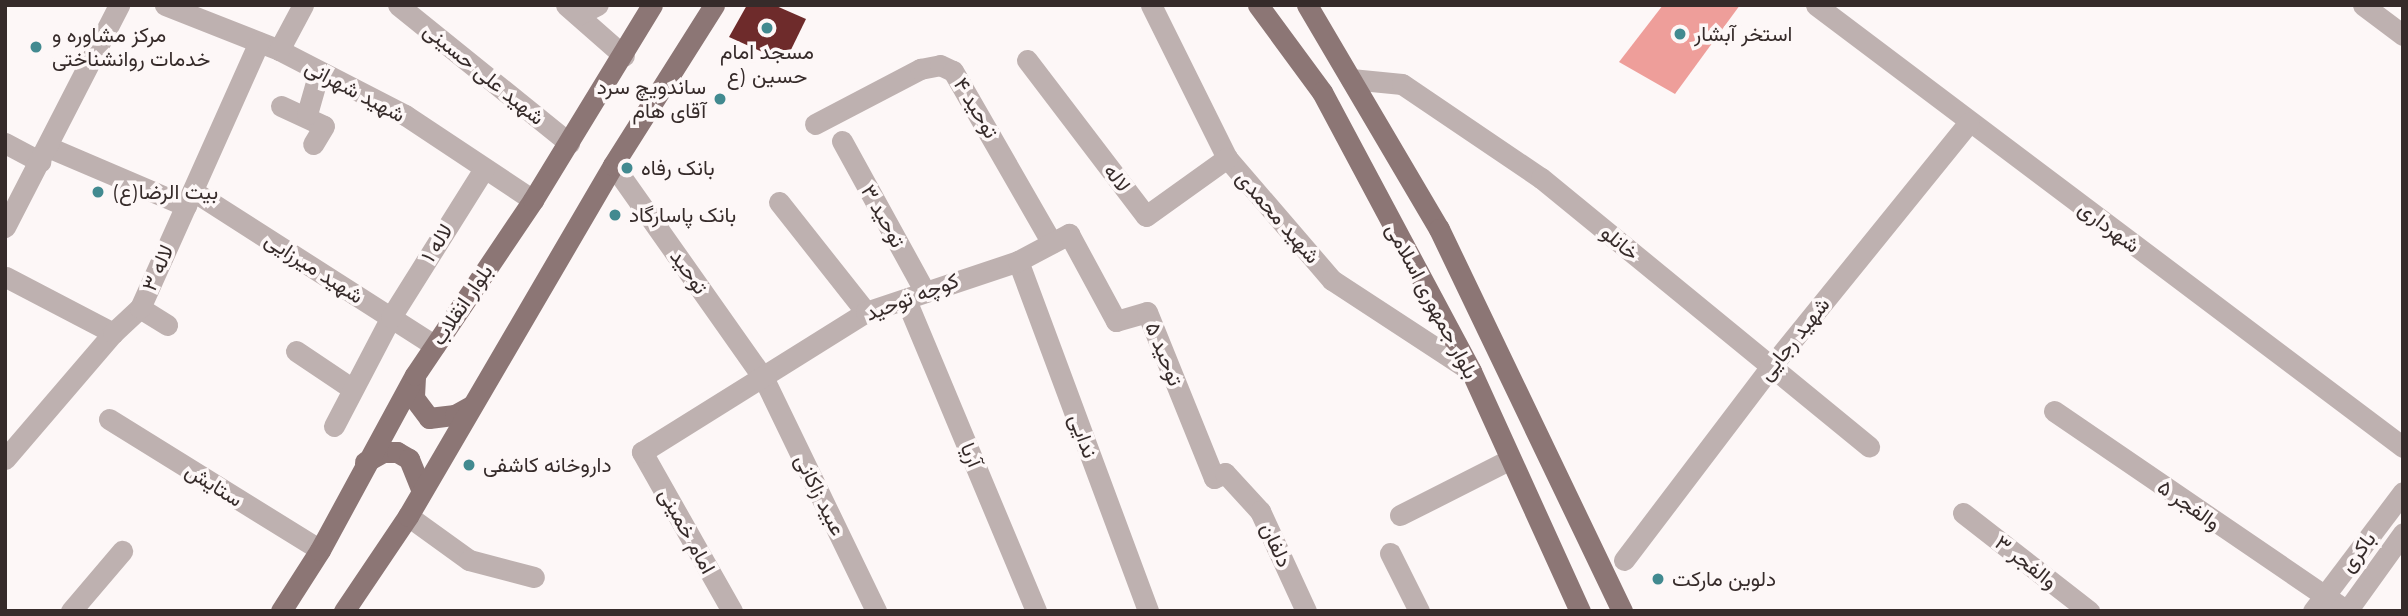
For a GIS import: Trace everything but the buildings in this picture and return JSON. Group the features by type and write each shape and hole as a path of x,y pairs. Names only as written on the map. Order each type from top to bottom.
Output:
{"main road":[{"path":"344,611 408,516 421,488 613,165 713,5"},
{"name":"بلوار جمهوری اسلامی","path":"1258,5 1322,92 1471,371 1509,460 1580,611"},
{"name":"بلوار انقلاب","path":"281,611 320,550 365,462 415,375 533,200 624,56 644,8"},
{"name":"بلوار جمهوری اسلامی","path":"1314,8 1351,79 1438,229 1498,346 1550,466 1622,611"},
{"path":"415,375 414,398 429,418 455,415 471,406"},
{"path":"365,462 383,452 397,452 409,459 421,488"},
{"path":"1520,483 1550,466"}],"street":[{"path":"5,227 119,5"},
{"name":"شهید شهرانی","path":"165,5 270,46 405,115 533,200"},
{"name":"لاله ۳","path":"5,459 113,333 140,308 189,198 270,46 303,5"},
{"name":"شهید علی حسینی","path":"398,5 569,143"},
{"path":"572,10 598,5"},
{"name":"شهید محمدی","path":"1151,5 1227,158 1332,280 1471,371"},
{"name":"شهرداری","path":"1816,5 2403,447"},
{"path":"2363,5 2403,35"},
{"path":"572,10 624,56"},
{"name":"لاله","path":"1027,60 1146,216 1227,158"},
{"name":"توحید ۴","path":"815,124 920,69 940,65 953,71 1061,238"},
{"path":"307,114 319,72"},
{"name":"خانلو","path":"1351,79 1402,84 1541,178 1770,368 1870,446"},
{"path":"281,106 307,114 324,126 313,144"},
{"name":"شهید رجایی","path":"1624,560 1770,368 1969,122"},
{"name":"توحید ۳","path":"842,141 915,295"},
{"name":"شهید میرزایی","path":"5,143 189,198 391,317 435,346"},
{"name":"توحید","path":"613,165 764,379"},
{"name":"لاله ۱","path":"334,426 351,388 391,317 484,169"},
{"path":"779,202 866,312"},
{"name":"کوچه توحید","path":"642,452 764,379 866,312 1018,261 1061,238"},
{"name":"توحید ۵","path":"1061,238 1116,321 1147,312 1214,478 1226,472 1237,484"},
{"name":"ندایی","path":"1018,261 1148,611"},
{"path":"6,277 113,333"},
{"name":"آریا","path":"915,295 1036,611"},
{"path":"140,308 167,326"},
{"path":"296,351 351,388"},
{"name":"عبید زاکانی","path":"764,379 876,611"},
{"name":"والفجر ۵","path":"2054,411 2318,605 2347,611"},
{"name":"ستایش","path":"109,419 320,550"},
{"name":"امام خمینی","path":"642,452 732,611"},
{"path":"1400,516 1509,460"},
{"name":"دلفان","path":"1237,484 1260,511 1306,611"},
{"name":"باکری","path":"2318,605 2403,492"},
{"name":"والفجر ۳","path":"1963,513 2089,611"},
{"path":"408,516 469,560 534,577"},
{"path":"2347,611 2403,533"},
{"path":"71,611 122,551"},
{"path":"1390,553 1419,611"}],"shaded area":[{"name":"استخر آبشار","path":"1663,5 1740,5 1675,94 1619,62"}],"place":[{"name":"مسجد امام حسین (ع","path":"767,28"},
{"name":"استخر آبشار","path":"1680,34"},
{"name":"مرکز مشاوره و خدمات روانشناختی","path":"36,47"},
{"name":"ساندویچ سرد آقای هام","path":"720,99"},
{"name":"بانک رفاه","path":"627,168"},
{"name":"بیت الرضا(ع)","path":"98,192"},
{"name":"بانک پاسارگاد","path":"615,215"},
{"name":"داروخانه کاشفی","path":"469,465"},
{"name":"دلوین مارکت","path":"1658,579"}]}
